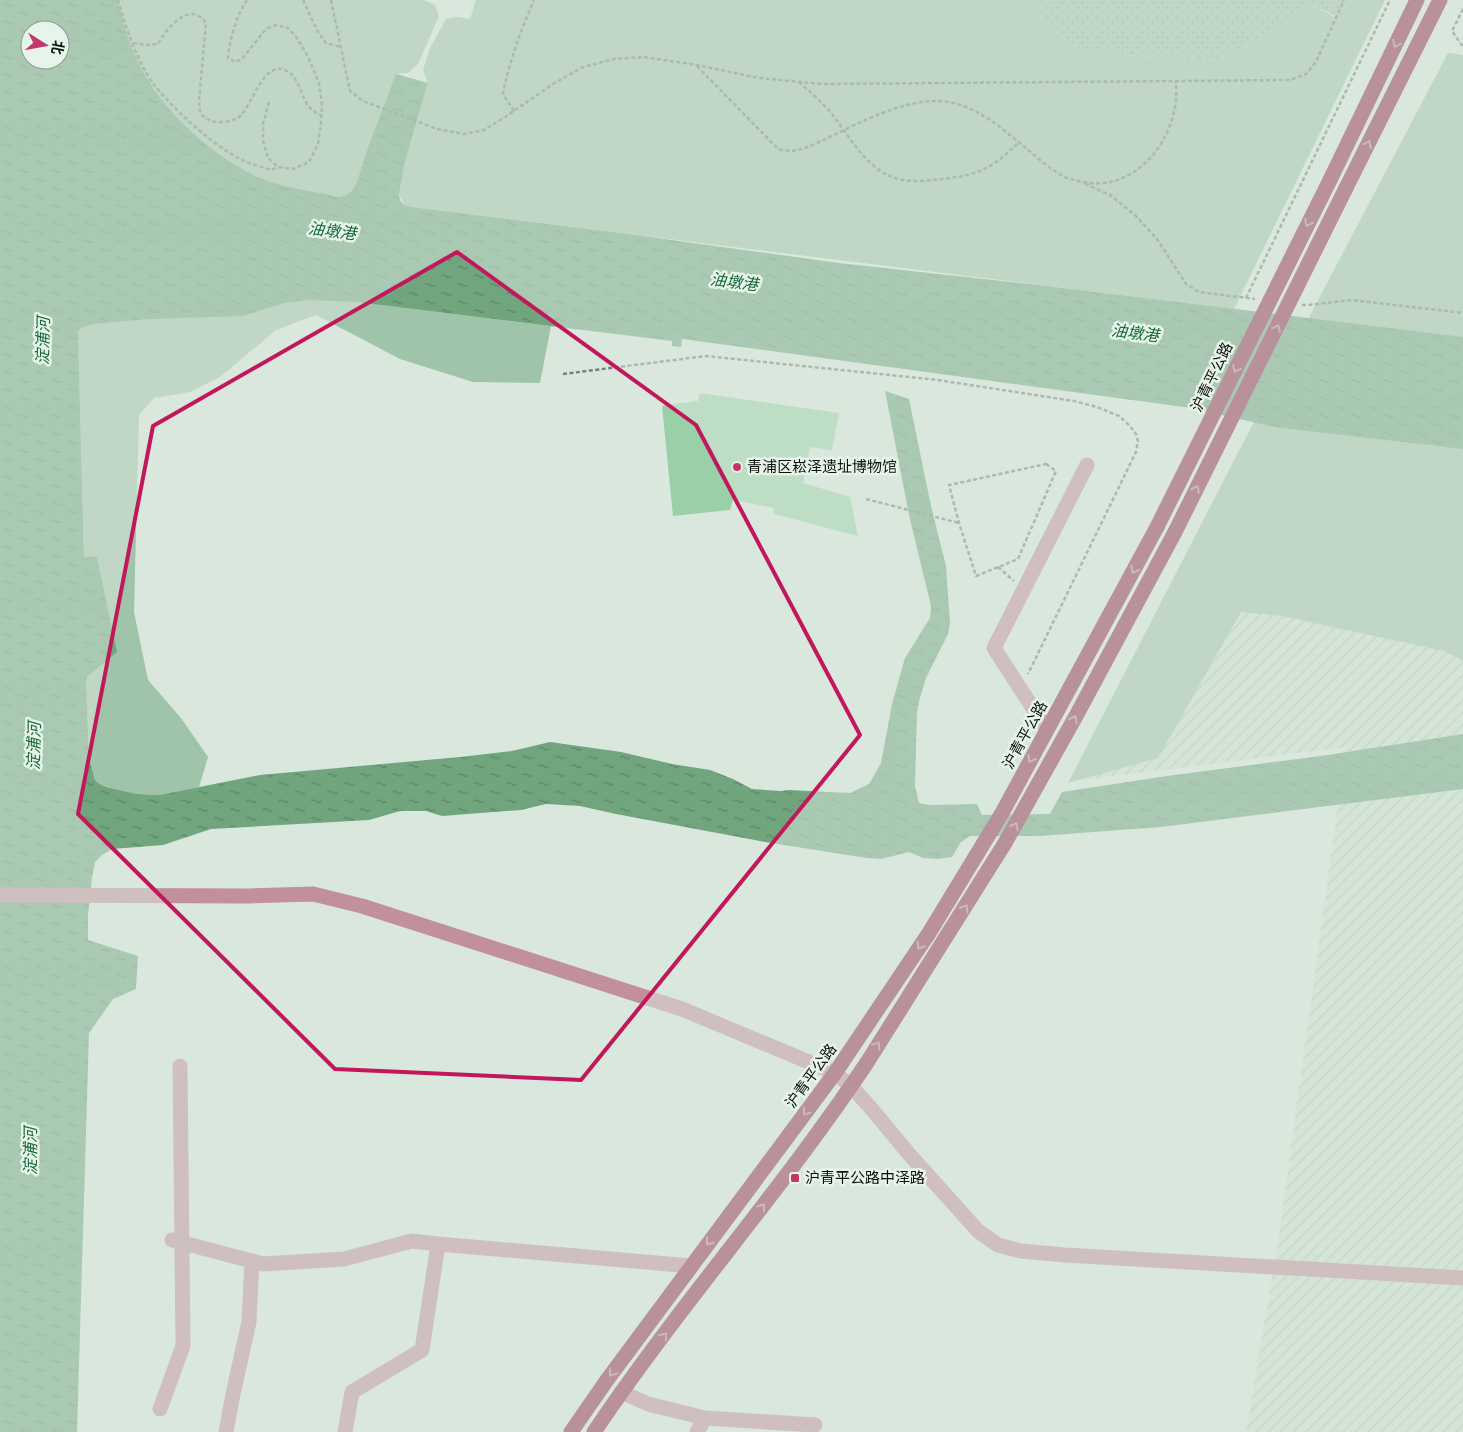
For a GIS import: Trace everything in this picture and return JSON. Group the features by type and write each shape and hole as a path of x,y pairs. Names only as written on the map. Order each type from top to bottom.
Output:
{"highway":[{"name":"沪青平公路","path":"571,1432 606,1380 836,1073 983,846 1157,527 1330,180 1417,0"},
{"path":"594,1432 621,1392 851,1086 939,950 1005,843 1081,708 1175,532 1440,0"}],"street":[{"path":"1047,730 994,648 1087,465"},
{"path":"0,895 249,896 312,894 362,906 682,1009 836,1073 851,1086 978,1231 998,1244 1021,1251 1463,1278"},
{"path":"160,1409 183,1346 176,1241 180,1066"},
{"path":"176,1241 263,1264 344,1259 412,1241 691,1266"},
{"path":"345,1432 352,1392 422,1350 438,1244"},
{"path":"226,1432 249,1322 252,1261"},
{"path":"621,1392 648,1404 705,1418 815,1425"},
{"path":"697,1432 705,1418"}],"path":[{"path":"118,0 122,16 139,60 151,81 171,104 217,145 243,160 271,170 278,167 293,169 309,162 318,144 322,116 318,83 308,56 297,38 288,28 276,25 266,29 242,59 235,62 228,58 229,46 247,0"},
{"path":"303,0 317,30 326,43 340,47"},
{"path":"331,0 350,91 363,101 437,129 464,134 484,130 553,84 583,67 614,59 644,57 697,65 760,78 823,84 1290,80 1306,74 1316,62 1344,0"},
{"path":"514,111 503,94 506,76 534,0"},
{"path":"1246,298 1390,0"},
{"path":"1463,9 1452,31 1463,46"},
{"path":"194,10 202,15 206,23 199,100 200,113 208,121 218,123 232,121 241,115 268,73 278,68 288,71 310,108 322,116"},
{"path":"133,42 147,45 158,44 172,19 178,15"},
{"path":"697,65 778,149 793,151 807,147 903,106 932,101 952,103 974,111 999,126 1062,176 1084,183 1110,195 1135,215 1157,239 1186,284 1199,292 1255,299"},
{"path":"1084,183 1108,183 1130,176 1149,160 1164,140 1174,111 1176,81"},
{"path":"799,82 830,113 859,150 878,168 893,177 911,181 961,177 981,171 1002,160 1020,142"},
{"path":"269,102 263,124 263,141 268,158 278,167"},
{"path":"1299,304 1308,305 1352,300 1463,313"},
{"path":"562,374 706,356 938,380 1074,401 1097,407 1119,416 1136,434 1138,441 1136,452 1020,689"},
{"path":"1046,464 1056,471 1018,559 998,567 976,576 949,485 1046,464"},
{"path":"866,499 959,523"},
{"path":"998,567 1024,589"}],"highlighted area":[{"path":"457,252 696,425 860,735 581,1080 335,1069 78,814 153,426"}],"shaded area":[{"path":"0,0 424,0 435,5 439,16 418,64 408,73 396,74 329,300 551,326 540,383 473,382 400,359 316,315 276,330 220,377 190,392 154,398 139,415 134,612 148,680 181,718 208,757 199,787 159,795 137,794 98,784 95,780 89,758 86,681 97,557 84,558 78,337"},
{"path":"476,0 1043,0 1037,18 1078,48 1137,56 1221,60 1274,30 1307,3 1337,18 1345,0 1385,0 1234,309 404,205 399,194 405,162 428,83 423,70 430,48 446,19 458,17 470,19"},
{"path":"1042,0 1345,0 1338,17 1307,3 1274,30 1221,60 1137,56 1078,48 1037,18"},
{"path":"1448,53 1463,55 1463,661 1444,651 1282,616 1241,612 1158,758 1068,783 1244,441"},
{"path":"1463,449 1463,1432 1246,1432 1278,1243 1346,747 1082,780 1155,655"}],"water":[{"path":"0,0 118,0 123,22 135,55 151,85 173,113 214,151 229,161 260,178 288,187 338,197 352,191 357,182 396,74 428,83 405,162 399,194 400,200 404,205 411,207 629,234 839,263 1039,285 1463,337 1463,449 1274,427 1191,408 682,339 681,347 672,346 672,341 356,302 309,300 284,303 243,316 149,319 93,324 83,327 78,331 84,557 97,557 117,652 87,677 86,681 89,758 95,780 107,787 137,794 159,795 260,775 460,757 512,751 550,742 621,752 672,764 710,770 752,789 850,793 869,784 881,763 892,704 905,658 930,618 931,606 909,515 885,391 909,399 931,506 946,566 950,623 948,634 926,678 917,713 915,786 919,803 930,805 977,804 982,815 1050,814 1062,792 1463,734 1463,789 1161,827 1040,836 970,836 961,842 952,857 938,859 923,858 909,852 881,859 867,858 765,842 580,806 546,804 521,810 442,816 426,811 400,811 369,820 211,829 163,845 112,849 95,862 88,916 88,940 138,956 136,989 113,999 89,1033 77,1432 0,1432"}],"building":[{"name":"青浦区崧泽遗址博物馆","path":"700,393 839,413 832,450 810,447 803,483 850,497 858,536 774,514 774,508 733,500 730,510 673,516 662,406 698,401"}],"place":[{"name":"青浦区崧泽遗址博物馆","path":"737,467"},
{"name":"沪青平公路中泽路","path":"795,1178"}],"water label":[{"name":"油墩港","path":"332,231"},
{"name":"油墩港","path":"734,282"},
{"name":"油墩港","path":"1135,333"},
{"name":"淀浦河","path":"43,341"},
{"name":"淀浦河","path":"34,746"},
{"name":"淀浦河","path":"30,1151"}]}
